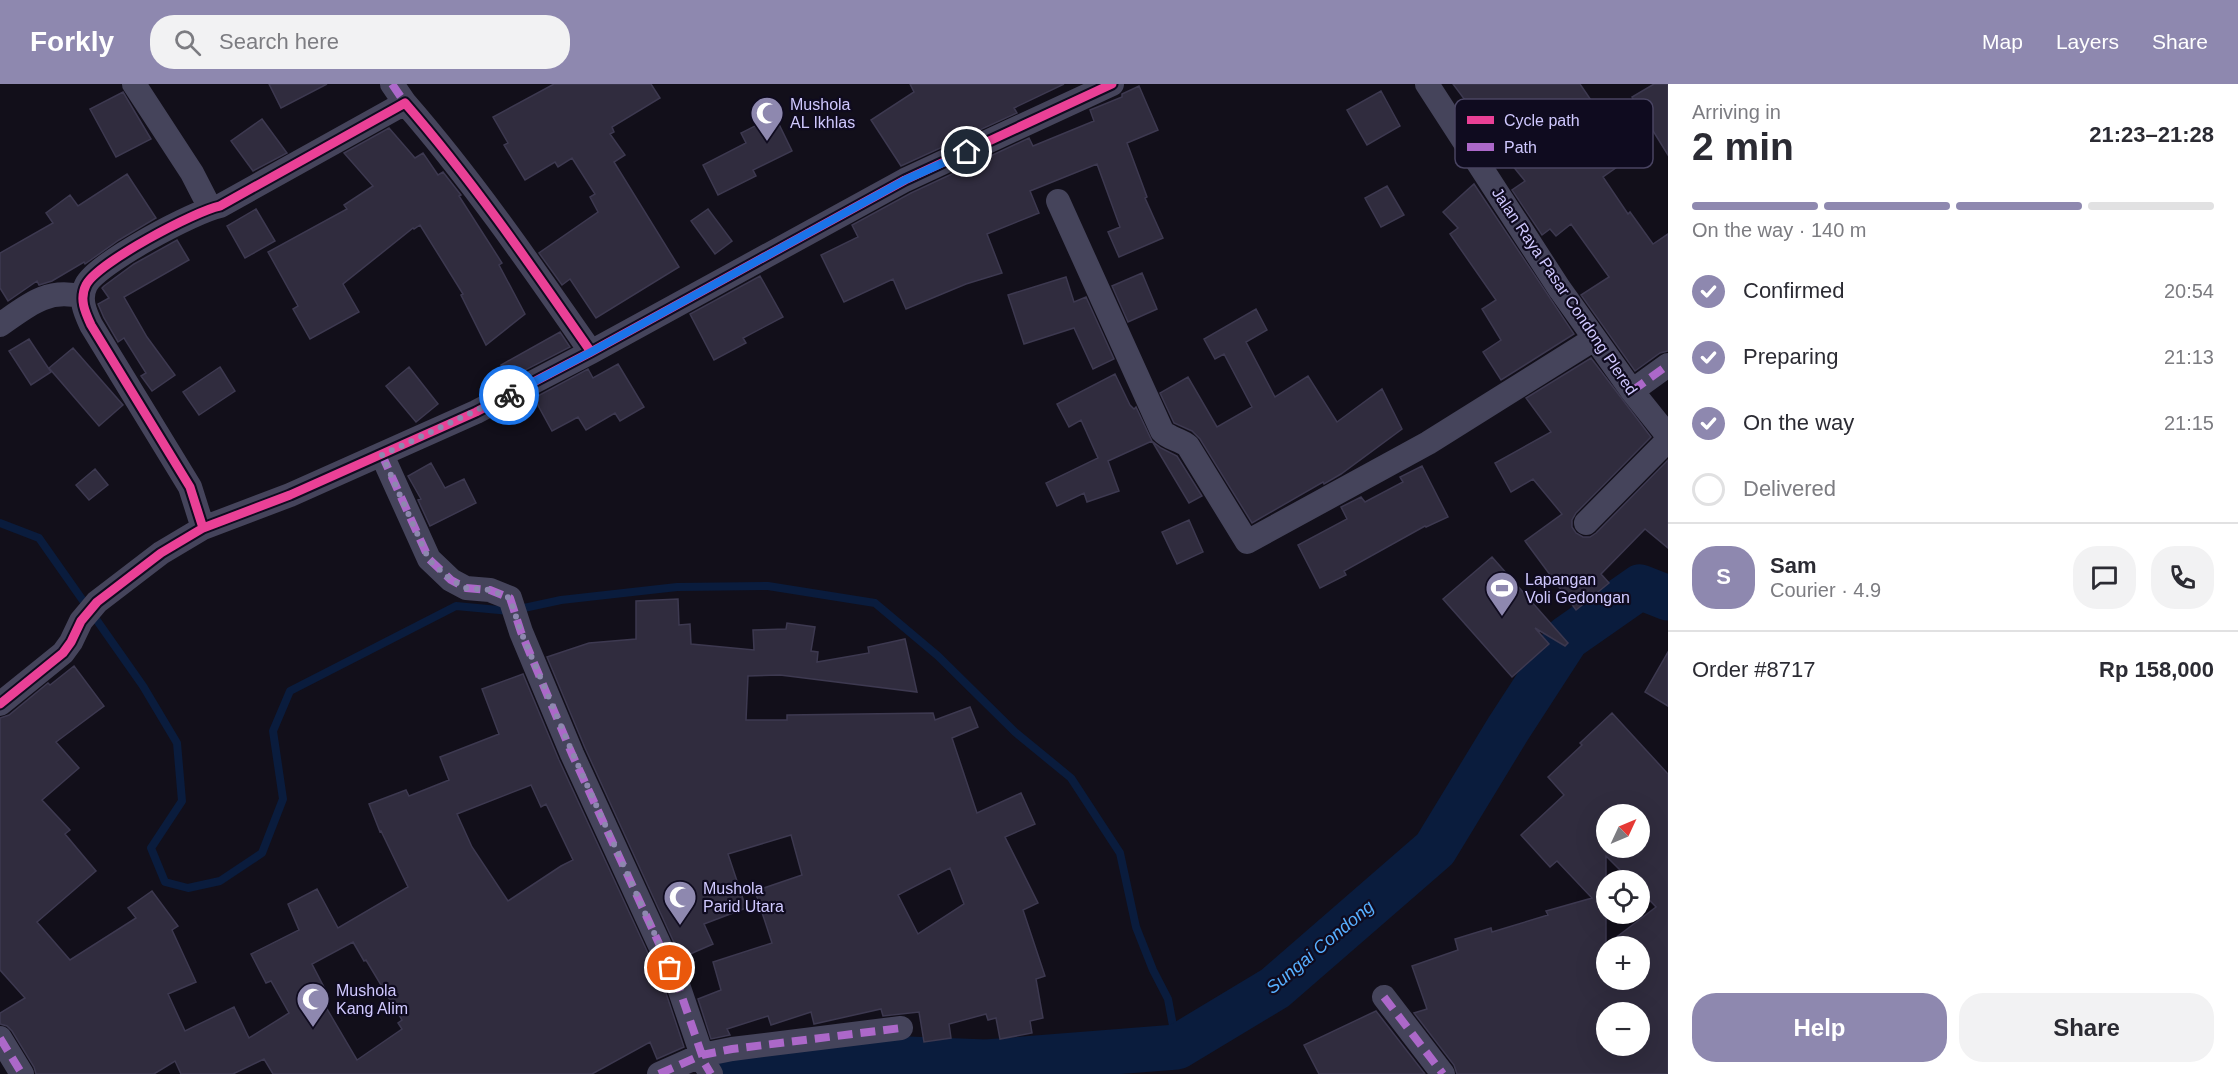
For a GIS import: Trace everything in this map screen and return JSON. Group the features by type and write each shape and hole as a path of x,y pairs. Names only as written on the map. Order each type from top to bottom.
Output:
{"street":[{"path":"134,84 192,173 210,208"},
{"path":"0,704 63,653 81,621 97,602 161,553 203,528 290,495 476,412 591,352 905,180 1112,84"},
{"name":"Jalan Raya Pasar Condong Plered","path":"1427,84 1455,127"},
{"path":"203,528 190,487 91,325 82,297 89,279 102,268 158,234 210,208 220,207 239,196 398,93 450,154 591,352"},
{"name":"Jalan Raya Pasar Condong Plered","path":"1482,168 1594,339 1668,438"},
{"path":"1058,201 1162,430 1167,436 1188,446 1246,542 1428,443 1594,339"},
{"path":"0,325 27,306 49,295 69,293 82,297"},
{"path":"1632,391 1668,365"},
{"path":"1586,523 1668,438"},
{"path":"382,455 429,560 451,580 466,588 490,590 510,598 521,632 573,754 678,985 706,1064"},
{"path":"1384,997 1443,1074"},
{"path":"658,1074 706,1064 732,1049 901,1028"},
{"path":"0,1038 22,1074"}],"building":[{"path":"269,84 327,84 281,108"},
{"path":"554,84 651,84 660,98 612,127 614,132 610,134 625,155 614,162 679,267 596,318 570,279 562,285 539,253 598,212 590,197 595,194 572,158 558,167 555,162 525,180 504,145 508,143 493,117"},
{"path":"910,84 1064,84 1014,108 1017,113 901,166 871,120 914,92"},
{"path":"1453,84 1580,84 1590,99 1464,99"},
{"path":"1654,84 1668,84 1668,155 1653,131 1653,99 1633,99 1632,97"},
{"path":"1139,86 1158,130 1127,143 1147,197 1145,198 1163,238 1119,257 1108,232 1120,227 1097,164 1030,191 1039,213 987,234 1002,273 966,284 906,309 893,279 844,302 821,255 858,237 852,225 911,193 1029,138 1033,146 1094,121 1090,110 1122,97 1122,94"},
{"path":"1381,91 1400,126 1367,145 1347,110"},
{"path":"123,92 151,139 116,157 90,109"},
{"path":"775,116 792,151 753,170 756,176 718,195 703,165 746,143 741,133"},
{"path":"262,119 287,153 253,171 231,141"},
{"path":"389,128 415,158 423,153 438,175 443,172 461,195 459,196 502,263 499,265 525,314 486,345 461,295 463,294 420,225 413,228 343,284 359,312 310,339 293,309 298,306 268,252 347,209 344,205 373,186 344,153"},
{"path":"1514,168 1616,168 1603,177 1628,214 1630,212 1653,244 1668,234 1668,351 1660,353 1635,371 1581,295 1609,277 1571,224 1556,236 1550,229 1542,235 1512,190 1525,181"},
{"path":"127,174 156,218 85,264 84,262 52,281 39,285 37,281 8,301 0,288 0,253 53,223 46,213 70,195 78,206"},
{"path":"1474,184 1574,334 1501,380 1483,352 1501,340 1482,309 1496,300 1450,234 1458,228 1443,212"},
{"path":"1387,186 1404,215 1381,227 1365,198"},
{"path":"256,209 275,241 245,258 227,226"},
{"path":"708,209 732,241 715,254 691,221"},
{"path":"177,240 189,260 124,297 147,337 175,375 152,391 141,376 146,373 124,338 118,342 98,304 109,298 102,288 104,286 134,264"},
{"path":"1142,273 1157,309 1128,322 1112,286"},
{"path":"760,276 783,317 743,338 746,343 714,360 690,314"},
{"path":"1066,277 1074,302 1086,297 1114,359 1093,369 1074,328 1024,344 1008,295"},
{"path":"1256,309 1267,330 1246,342 1275,397 1308,376 1337,422 1382,389 1402,429 1341,474 1252,523 1200,439 1192,431 1174,423 1160,393 1188,377 1217,427 1252,407 1224,354 1215,359 1204,339"},
{"path":"560,332 570,347 508,379 501,365"},
{"path":"29,339 51,372 31,385 9,351"},
{"path":"73,348 123,405 99,426 49,368"},
{"path":"1591,358 1651,437 1576,513 1572,520 1572,527 1583,537 1590,537 1596,533 1668,460 1668,548 1645,529 1601,574 1609,583 1576,610 1525,541 1562,514 1533,479 1511,492 1495,463 1551,432 1526,398"},
{"path":"618,364 644,407 620,421 615,413 586,430 578,417 552,431 534,398 588,369 593,378"},
{"path":"220,367 235,391 199,415 183,392"},
{"path":"409,367 438,404 416,422 386,386"},
{"path":"1115,374 1130,405 1134,409 1136,407 1152,441 1108,461 1119,491 1087,502 1084,493 1057,506 1046,483 1098,458 1081,420 1069,427 1057,404"},
{"path":"1152,441 1177,456 1202,496 1189,503"},
{"path":"431,463 445,488 464,479 476,503 430,526 418,500 421,499 408,476"},
{"path":"1422,466 1448,517 1425,526 1344,571 1346,575 1320,588 1298,545 1347,519 1341,507 1361,497 1365,502 1403,482 1400,477"},
{"path":"95,469 108,485 89,500 76,485"},
{"path":"1189,520 1203,552 1177,564 1162,532"},
{"name":"Lapangan Voli Gedongan","path":"1492,557 1568,643 1565,646 1535,628 1549,644 1512,677 1443,599"},
{"path":"678,599 679,625 690,624 691,644 754,650 753,630 786,629 787,623 815,627 811,651 818,652 817,662 869,653 868,647 905,639 917,692 780,675 748,676 746,720 787,720 787,715 933,713 935,720 970,707 978,727 952,738 977,813 1021,793 1035,824 1005,837 1038,903 1023,910 1045,976 1036,979 1043,1018 1030,1021 1032,1033 1000,1039 996,1018 988,1020 986,1014 949,1024 951,1038 924,1042 919,1012 883,1016 881,1009 814,1024 811,1012 771,1025 768,1016 727,1029 730,1035 711,1039 698,999 721,990 713,962 772,943 755,891 802,875 791,835 728,854 746,908 704,924 713,944 681,958 585,748 547,657 589,643 636,639 636,601","holes":["950,868 964,904 918,934 898,895"]},
{"path":"1668,652 1668,706 1645,692"},
{"path":"74,666 104,706 56,742 79,768 42,800 70,830 65,834 96,871 37,922 70,960 136,918 128,908 152,891 178,926 172,930 196,982 168,994 185,1031 234,1007 249,1038 289,1013 271,981 266,983 251,954 299,930 288,904 317,889 338,928 408,887 380,832 369,804 406,790 409,796 449,780 440,757 499,734 482,689 523,674 559,760 665,990 684,1047 657,1059 650,1042 592,1074 273,1074 264,1059 233,1074 181,1074 175,1061 154,1074 36,1074 12,1031 0,1024 0,1013 25,998 0,970 0,718 9,715 48,683 50,685","holes":["531,785 541,807 546,804 573,860 508,901 472,847 457,814","353,942 402,1020 398,1023 402,1029 357,1060 320,997 327,993 312,964"]},
{"path":"1612,713 1668,774 1668,1074 1457,1074 1454,1065 1414,1013 1427,1009 1412,966 1458,950 1455,939 1491,928 1492,932 1548,915 1546,911 1592,898 1557,861 1550,867 1521,835 1564,795 1548,777 1582,745 1580,743"},
{"path":"1376,1011 1425,1074 1319,1074 1304,1045"}],"waterway":[{"path":"0,523 39,538 143,686 177,743 182,801 151,848 165,882 188,888 220,881 262,853 283,799 273,731 290,691 456,606 510,611 561,600 677,587 768,586 875,603 938,656 1015,732 1071,778 1120,853 1136,927 1153,970 1168,999 1177,1047"},
{"name":"Sungai Condong","path":"727,1074 775,1061 908,1059 986,1062 1177,1047 1275,988 1435,849 1567,638 1640,587 1668,598"}],"marked path":[{"path":"392,84 405,103"},
{"path":"1632,391 1668,365"},
{"path":"382,455 429,559 451,580 466,588 490,590 510,598 521,632 572,754 678,985 705,1064 711,1074"},
{"path":"1384,997 1443,1074"},
{"path":"659,1074 702,1055 732,1049 901,1028"},
{"path":"0,1038 22,1074"}],"cycle path":[{"path":"0,704 63,653 81,621 97,602 161,553 203,528 290,495 476,412 591,352 905,180 1112,84"},
{"path":"203,528 190,487 91,325 83,300 86,285 108,264 148,239 190,217 220,206 405,103 478,194 591,352"}],"way so far":[{"path":"509,395 382,455 429,560 451,580 466,588 490,590 510,598 521,632 573,754 670,968"}],"place":[{"name":"Mushola AL Ikhlas","path":"767,142"},
{"name":"Lapangan Voli Gedongan","path":"1502,617"},
{"name":"Mushola Parid Utara","path":"680,926"},
{"name":"Mushola Kang Alim","path":"313,1028"}],"route":[{"path":"509,395 905,180 967,152"}]}
